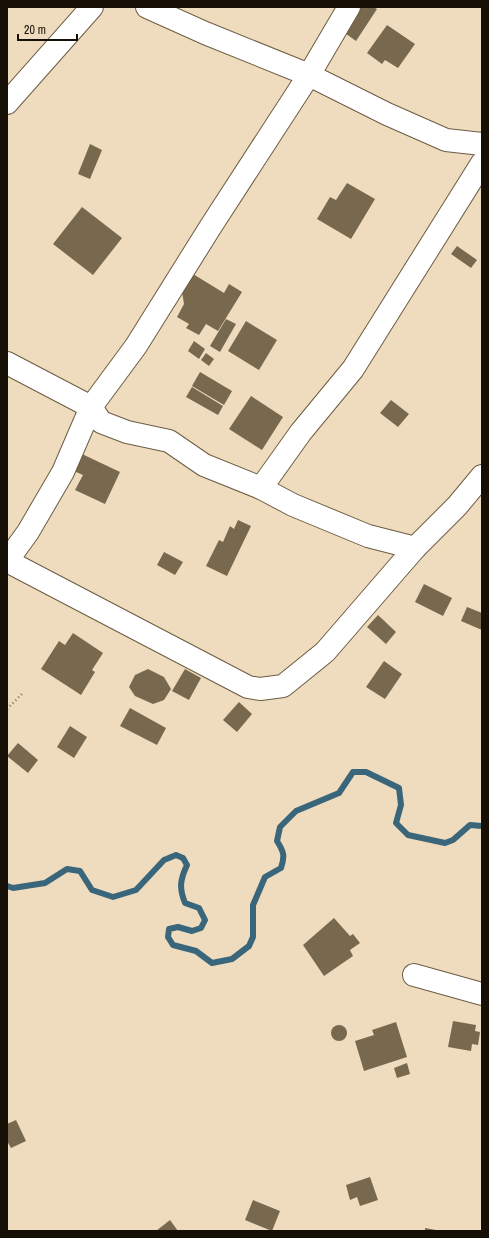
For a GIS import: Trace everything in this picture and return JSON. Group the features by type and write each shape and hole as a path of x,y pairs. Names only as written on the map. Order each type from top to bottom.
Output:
{"street":[{"path":"7,104 92,7"},
{"path":"147,7 205,33 309,75 387,114 446,140 482,144"},
{"path":"350,7 309,75 211,226 136,346 91,407 63,472 28,532 7,562 248,687 260,689 284,686 325,652 415,548 457,506 482,476"},
{"path":"261,488 301,432 353,369 482,163"},
{"path":"7,363 91,407 101,422 127,432 169,441 204,465 261,488 293,505 368,536 415,548"},
{"path":"414,975 482,994"}],"path":[{"path":"7,709 23,693"}],"building":[{"path":"358,7 373,7 377,9 356,41 342,31"},
{"path":"387,25 415,44 398,68 385,60 382,64 367,53"},
{"path":"90,144 102,150 90,179 78,174"},
{"path":"347,183 375,199 351,239 317,219 330,197 336,200"},
{"path":"82,207 122,238 93,275 53,244"},
{"path":"457,246 477,260 471,268 451,254"},
{"path":"193,274 224,293 229,284 242,292 218,331 206,324 199,335 186,328 189,324 177,317 184,304 182,292"},
{"path":"226,319 236,324 220,352 210,346"},
{"path":"246,321 277,340 259,370 228,351"},
{"path":"194,341 205,349 199,359 188,351"},
{"path":"206,353 214,359 209,366 201,360"},
{"path":"200,372 232,391 224,405 192,386"},
{"path":"192,387 223,406 218,415 186,397"},
{"path":"251,396 283,417 262,450 229,429"},
{"path":"391,400 409,414 398,427 380,413"},
{"path":"82,454 120,472 105,504 75,490 83,475 74,471"},
{"path":"238,520 251,526 227,576 206,566 219,540 223,542 230,526 234,529"},
{"path":"164,552 183,562 175,575 157,565"},
{"path":"424,584 452,598 443,616 415,602"},
{"path":"467,607 482,613 482,630 461,621"},
{"path":"378,615 396,632 386,644 367,627"},
{"path":"73,633 103,653 92,670 95,672 81,695 41,669 59,641 65,645"},
{"path":"384,661 402,674 385,699 366,687"},
{"path":"148,669 164,677 171,689 164,700 153,704 135,696 129,687 135,675"},
{"path":"185,669 201,678 189,700 172,691"},
{"path":"239,702 252,714 237,732 223,720"},
{"path":"130,708 166,728 157,745 120,726"},
{"path":"70,726 87,737 74,758 57,747"},
{"path":"18,743 38,760 28,773 7,756"},
{"path":"334,918 350,936 353,934 360,943 350,950 353,956 324,976 303,945"},
{"path":"453,1021 476,1025 475,1031 480,1032 478,1045 472,1044 471,1051 448,1047"},
{"path":"396,1022 407,1057 364,1071 355,1041 374,1035 372,1030"},
{"path":"336,1025 342,1025 347,1030 345,1039 342,1041 336,1041 331,1036 331,1030"},
{"path":"407,1063 410,1074 397,1078 394,1068"},
{"path":"16,1120 26,1141 11,1148 7,1141 7,1124"},
{"path":"370,1177 378,1200 360,1206 357,1197 350,1200 346,1185"},
{"path":"253,1200 280,1211 272,1231 245,1220"},
{"path":"170,1220 178,1231 156,1231"},
{"path":"425,1228 436,1230 436,1231 425,1231"}],"waterway":[{"path":"7,886 13,888 45,883 67,869 80,871 92,890 113,897 136,890 164,860 176,855 183,858 187,865 181,884 185,903 199,908 205,920 201,928 192,931 178,927 169,929 168,937 173,945 196,951 212,963 232,959 249,946 253,937 253,905 265,877 281,868 283,854 277,841 280,827 296,811 339,793 353,772 366,772 399,788 401,805 396,823 408,835 445,843 453,840 470,825 482,826"}]}
